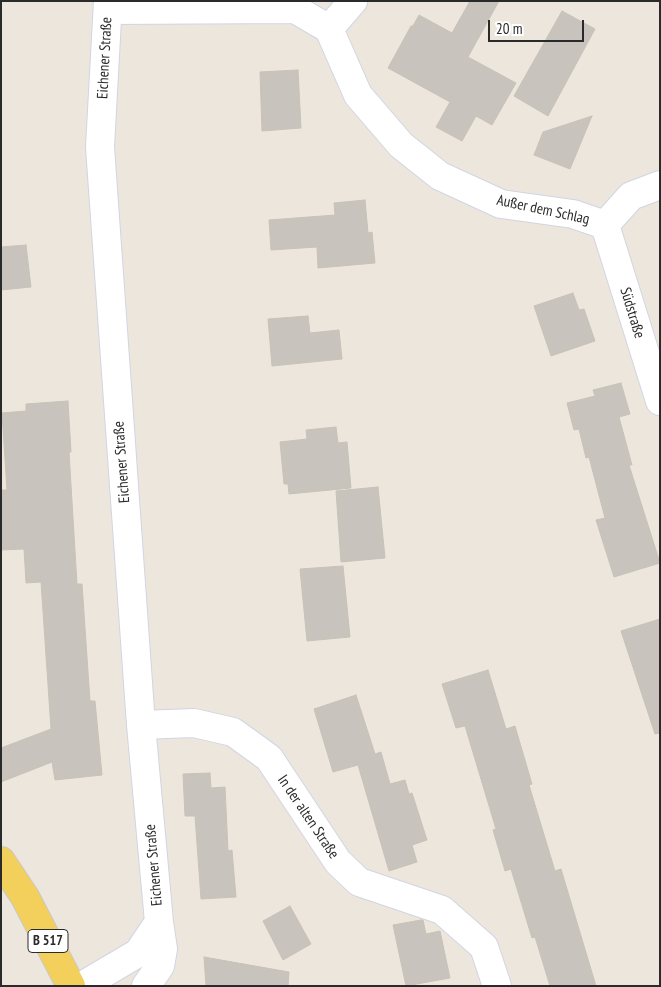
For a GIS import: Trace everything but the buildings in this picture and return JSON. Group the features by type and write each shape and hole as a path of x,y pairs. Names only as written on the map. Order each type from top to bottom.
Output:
{"main road":[{"name":"B 517","path":"1,861 25,897 71,986"}],"street":[{"path":"108,6 295,9 329,29 353,1"},
{"name":"Eichener Straße","path":"108,6 100,147 141,725 164,949 160,966 146,986"},
{"name":"Außer dem Schlag","path":"329,29 358,95 401,145 440,176 501,204 573,214 605,225 631,196 660,185"},
{"name":"Südstraße","path":"605,225 660,401"},
{"name":"In der alten Straße","path":"141,725 194,723 233,732 268,758 338,862 360,882 442,910 484,947 497,986"},
{"name":"Eichener Straße","path":"82,986 138,953 160,922"}]}
